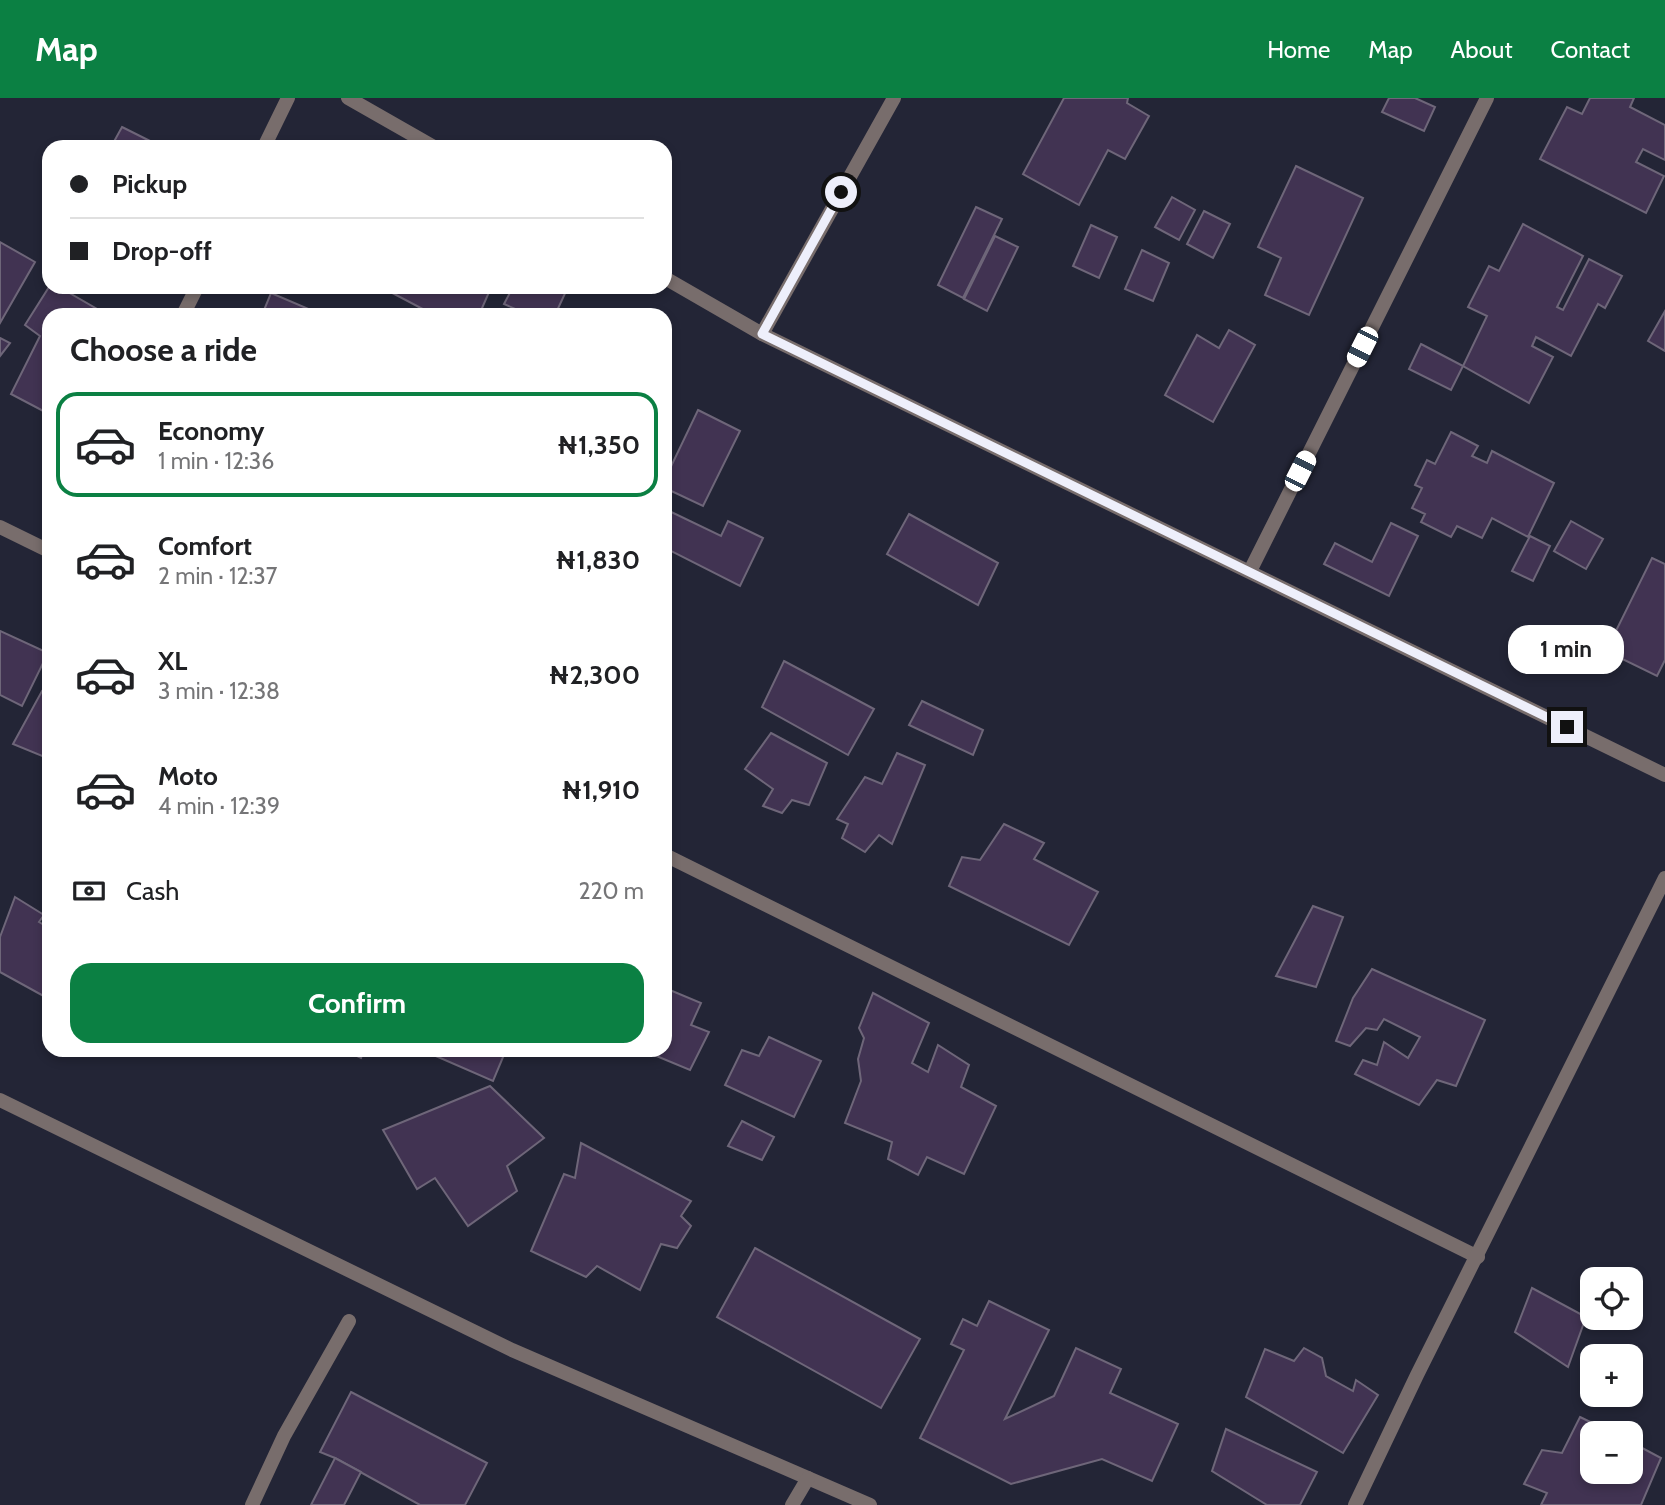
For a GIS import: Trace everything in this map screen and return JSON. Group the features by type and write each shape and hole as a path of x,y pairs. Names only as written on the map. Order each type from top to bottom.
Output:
{"street":[{"path":"267,140 288,98"},
{"path":"348,98 422,140"},
{"path":"762,334 894,98"},
{"path":"1250,571 1487,98"},
{"path":"672,282 762,334 1665,775"},
{"path":"0,527 42,548"},
{"path":"672,858 1478,1257"},
{"path":"1355,1505 1665,878"},
{"path":"0,1100 512,1350 870,1505"},
{"path":"252,1505 284,1436 349,1321"},
{"path":"792,1505 808,1478"}],"building":[{"path":"1064,98 1128,98 1127,103 1149,116 1125,159 1108,150 1079,205 1023,174"},
{"path":"1389,98 1415,98 1435,107 1424,131 1382,112"},
{"path":"1590,98 1634,98 1630,107 1665,125 1665,160 1643,149 1636,162 1664,176 1646,213 1540,159 1567,107 1582,114"},
{"path":"122,127 148,140 115,140"},
{"path":"1296,166 1363,198 1309,315 1265,295 1281,258 1258,247"},
{"path":"1172,197 1195,210 1179,240 1155,227"},
{"path":"976,207 1002,219 963,298 938,285"},
{"path":"1204,211 1230,224 1213,258 1187,244"},
{"path":"1523,224 1583,256 1557,307 1563,310 1589,259 1622,276 1605,308 1598,304 1571,356 1536,337 1532,346 1553,357 1529,403 1463,366 1487,316 1468,307 1489,266 1499,271"},
{"path":"1091,225 1117,237 1099,278 1073,266"},
{"path":"995,236 1018,247 987,311 964,299"},
{"path":"0,242 35,262 0,323"},
{"path":"1142,250 1169,263 1153,301 1125,289"},
{"path":"45,294 71,294 95,308 42,308 42,410 11,394 40,336 25,325"},
{"path":"271,294 273,294 306,308 265,308"},
{"path":"394,294 488,294 482,308 421,308"},
{"path":"509,294 565,294 558,308 513,308 504,304"},
{"path":"1665,311 1665,351 1648,341"},
{"path":"1229,330 1255,345 1213,422 1165,395 1197,335 1219,348"},
{"path":"0,338 10,343 0,356"},
{"path":"1421,344 1463,366 1451,390 1409,369"},
{"path":"698,410 740,431 703,506 672,491 672,464"},
{"path":"1451,432 1478,446 1472,456 1487,463 1492,451 1554,483 1528,537 1492,518 1482,538 1457,526 1451,537 1421,522 1425,514 1412,508 1422,488 1415,485 1427,460 1435,464"},
{"path":"672,512 721,536 728,521 763,538 740,586 672,552"},
{"path":"909,514 998,563 978,605 887,554"},
{"path":"1571,521 1603,539 1586,569 1554,551"},
{"path":"1391,523 1418,536 1389,596 1324,564 1335,543 1372,562"},
{"path":"1530,536 1550,546 1533,581 1512,571"},
{"path":"1652,558 1665,564 1665,660 1657,676 1606,651"},
{"path":"0,631 42,650 42,665 22,706 0,695"},
{"path":"784,661 874,709 848,755 762,707"},
{"path":"42,691 42,756 13,744"},
{"path":"922,701 983,730 973,755 909,725"},
{"path":"771,733 827,763 809,805 792,800 782,813 763,806 773,789 745,769"},
{"path":"897,753 925,765 892,844 879,835 865,852 842,838 848,824 837,819 865,777 882,784"},
{"path":"1004,824 1044,843 1034,859 1098,892 1069,945 949,886 962,857 980,860"},
{"path":"15,897 42,914 39,922 42,924 42,995 0,972 0,937"},
{"path":"1313,906 1343,917 1316,987 1276,976"},
{"path":"1372,969 1485,1020 1456,1086 1437,1080 1419,1105 1355,1074 1363,1060 1377,1065 1384,1042 1408,1058 1420,1037 1384,1019 1377,1030 1366,1028 1350,1046 1336,1041 1353,998"},
{"path":"672,991 701,1003 691,1025 709,1032 690,1070 659,1057 672,1057"},
{"path":"873,993 929,1023 912,1063 928,1072 938,1045 969,1065 961,1087 996,1106 964,1174 927,1157 918,1175 888,1159 892,1142 845,1123 861,1081 858,1059 864,1038 859,1028"},
{"path":"769,1037 821,1061 794,1117 725,1085 742,1050 759,1056"},
{"path":"438,1057 503,1057 493,1081"},
{"path":"490,1086 544,1138 507,1166 517,1191 468,1226 435,1178 417,1189 383,1130"},
{"path":"742,1121 774,1137 762,1160 728,1146"},
{"path":"581,1143 691,1201 681,1216 691,1226 677,1248 661,1244 640,1290 597,1266 586,1277 531,1251 564,1174 575,1178"},
{"path":"755,1248 920,1339 881,1408 717,1317"},
{"path":"1532,1288 1580,1314 1581,1330 1568,1367 1515,1332"},
{"path":"989,1301 1049,1330 1005,1419 1054,1396 1076,1348 1121,1369 1110,1393 1178,1424 1152,1481 1102,1459 1011,1484 920,1438 964,1350 951,1344 963,1319 977,1326"},
{"path":"1304,1348 1322,1358 1326,1376 1353,1391 1356,1380 1378,1395 1343,1453 1246,1397 1265,1349 1294,1361"},
{"path":"351,1392 487,1463 465,1505 420,1505 320,1452"},
{"path":"1580,1417 1588,1421 1580,1421 1580,1484 1643,1484 1643,1448 1661,1458 1641,1505 1541,1505 1547,1493 1524,1484 1542,1450 1562,1453"},
{"path":"1226,1429 1317,1472 1300,1505 1267,1505 1212,1471"},
{"path":"335,1458 361,1472 344,1505 311,1505"}],"route":[{"path":"841,192 762,334 1567,727"}]}
